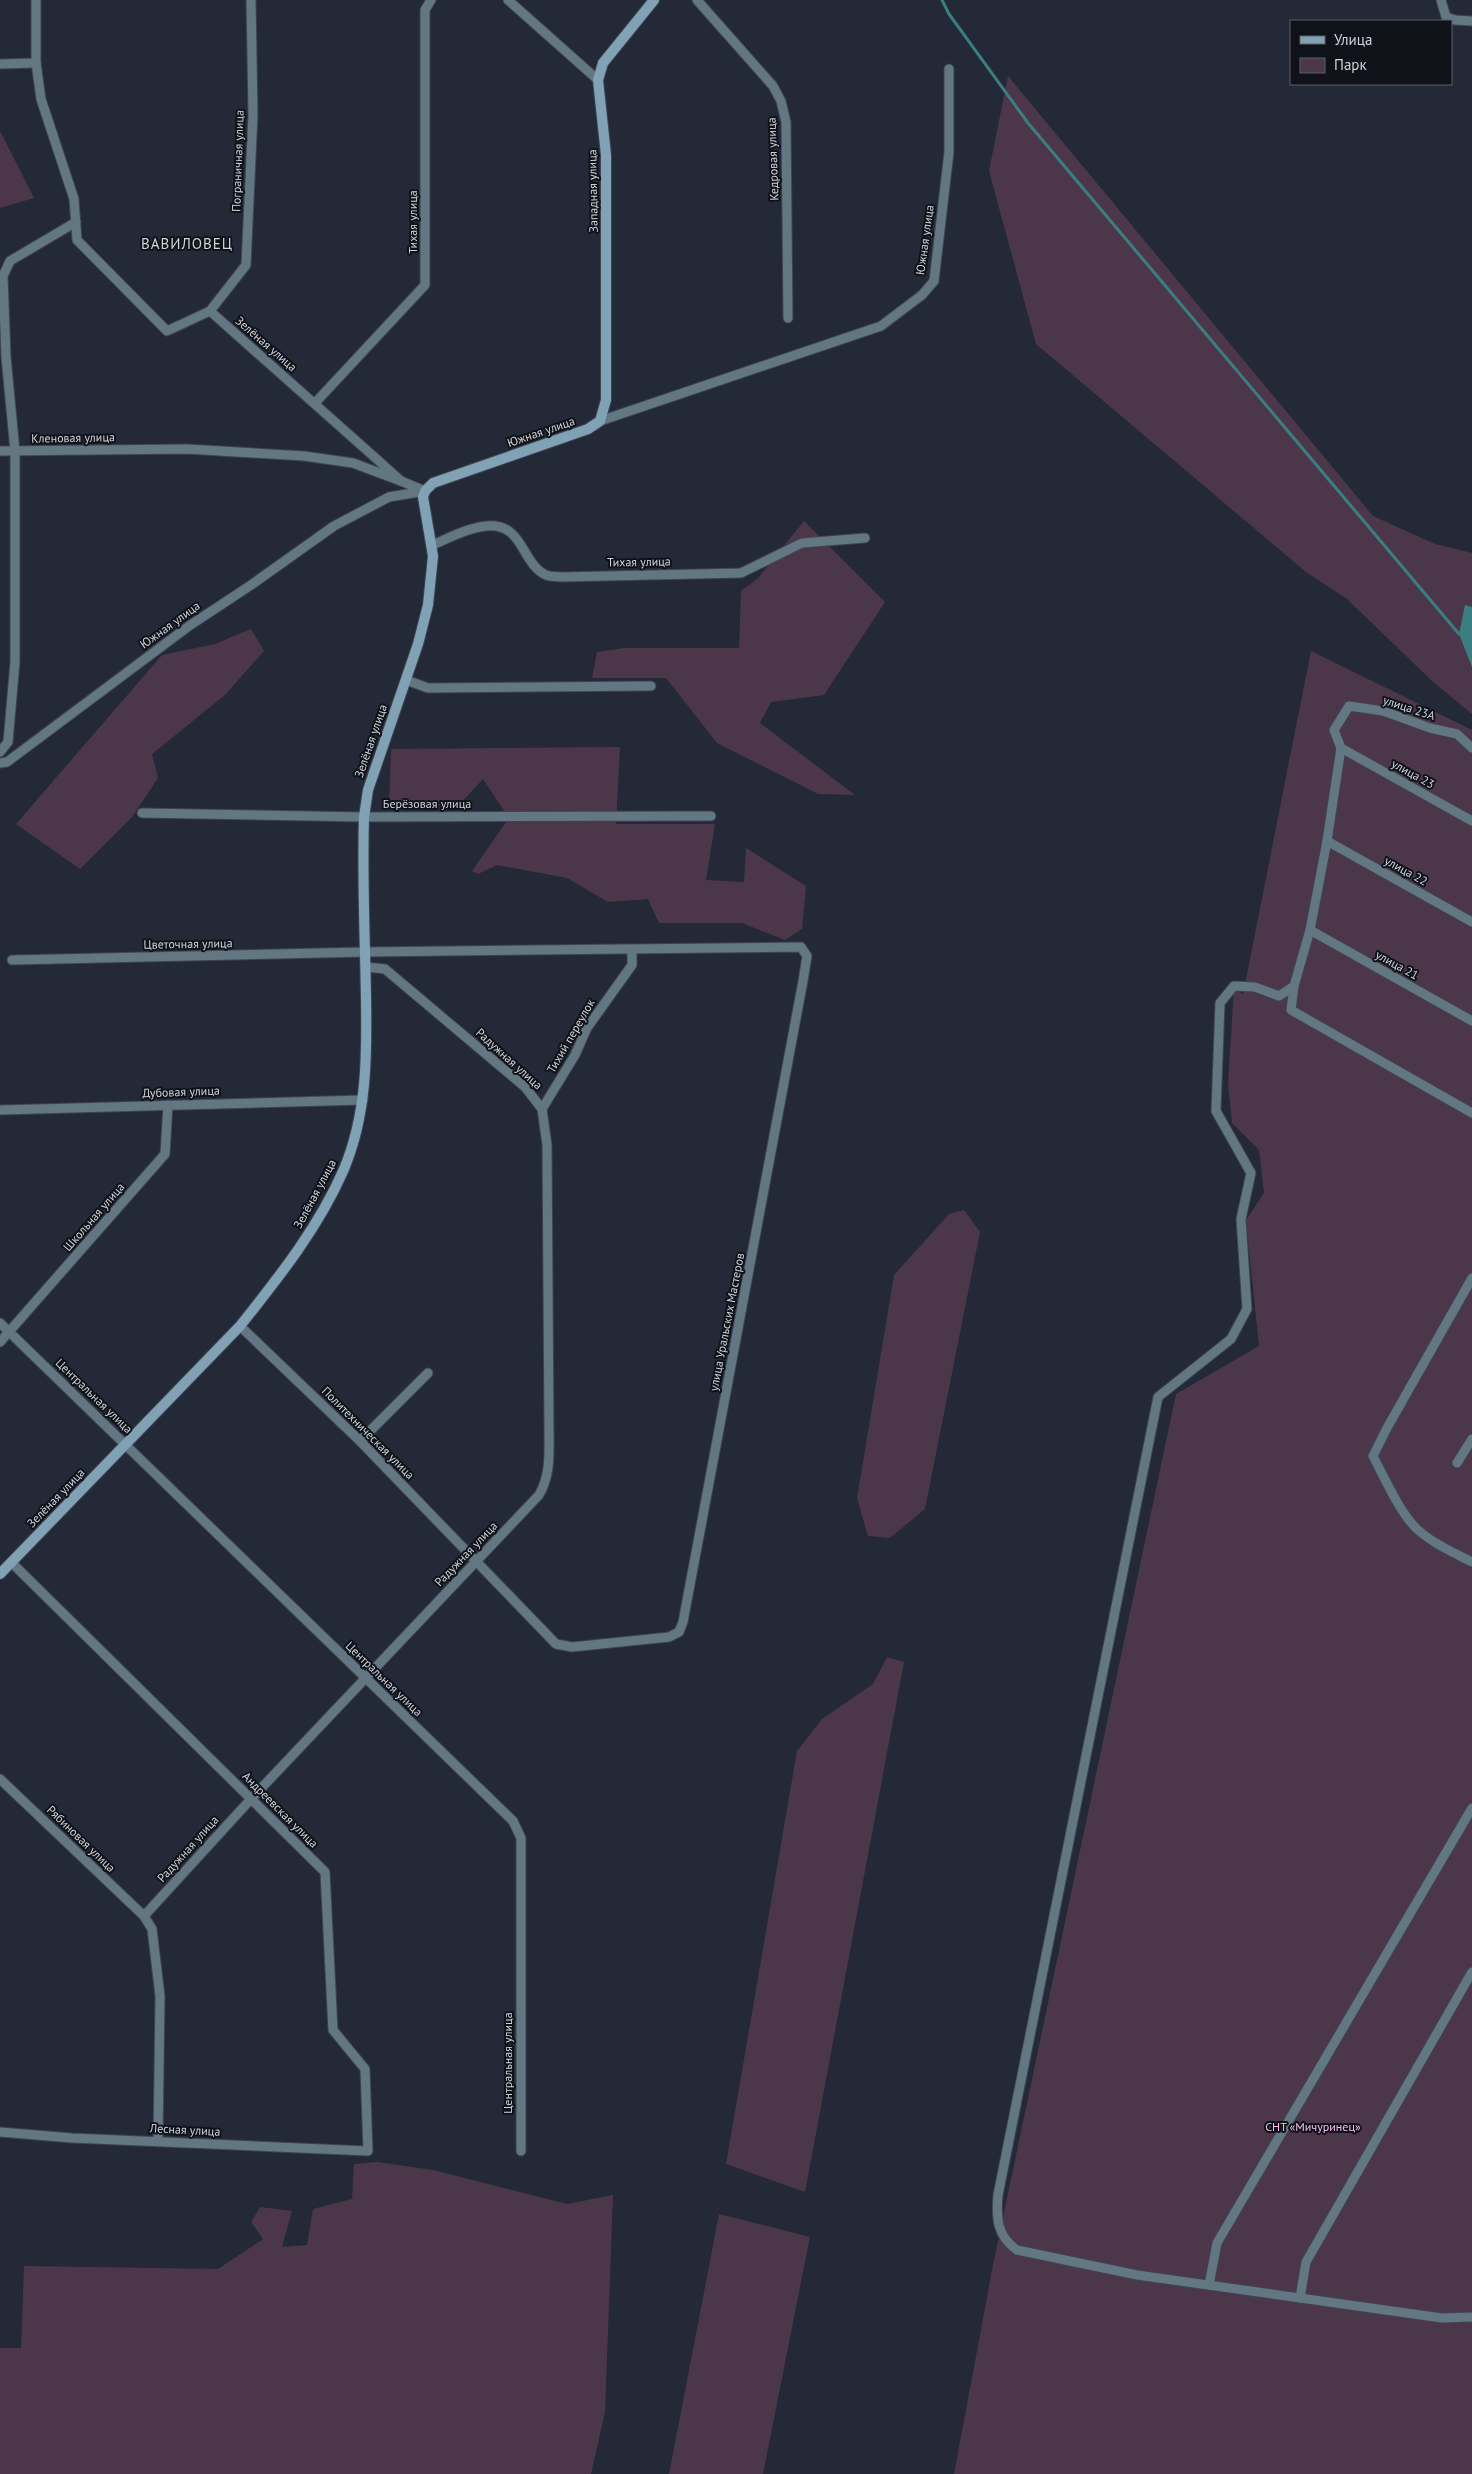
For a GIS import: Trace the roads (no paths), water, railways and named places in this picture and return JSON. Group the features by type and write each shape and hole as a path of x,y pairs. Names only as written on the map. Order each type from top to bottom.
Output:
{"street":[{"path":"36,0 36,63 41,99 74,198 77,240 168,330 210,311"},
{"name":"Пограничная улица","path":"210,311 246,265 253,115 251,0"},
{"name":"Тихая улица","path":"315,403 425,285 425,10 431,0"},
{"path":"508,0 598,80 603,63 654,0"},
{"name":"Кедровая улица","path":"697,0 772,86 781,101 786,122 788,318"},
{"path":"1441,0 1446,17 1455,20 1472,21"},
{"path":"0,64 36,63"},
{"name":"Южная улица","path":"0,763 7,762 189,626 252,585 334,526 389,497 425,491 433,483 588,429 600,421 881,326 922,295 934,281 949,152 950,69"},
{"name":"Западная улица","path":"598,80 606,155 606,400 600,421"},
{"path":"0,451 15,451 6,358 3,276 10,261 76,222"},
{"name":"Зелёная улица","path":"0,1574 240,1326 275,1283 328,1202 344,1168 355,1135 363,1100 367,1060 364,817 368,790 406,680 428,605 433,575 432,545 423,504 425,491 402,480 210,311"},
{"name":"Кленовая улица","path":"0,752 8,742 15,662 15,451 187,449 304,456 353,463 402,480"},
{"name":"Тихая улица","path":"432,545 460,533 487,526 504,529 518,538 541,571 546,575 561,577 741,573 802,543 865,538"},
{"path":"406,680 428,688 651,686"},
{"name":"улица 23А","path":"1341,748 1334,730 1349,706 1383,711 1430,728 1457,734 1472,748"},
{"path":"1341,748 1327,841 1310,930 1294,986 1291,1010 1472,1113"},
{"name":"улица 23","path":"1341,748 1472,821"},
{"name":"Берёзовая улица","path":"142,813 364,817 711,816"},
{"name":"улица 22","path":"1327,841 1472,922"},
{"name":"улица 21","path":"1310,930 1472,1021"},
{"name":"улица Уральских Мастеров","path":"474,1561 556,1644 572,1647 669,1637 679,1632 683,1622 807,956 801,947 632,950"},
{"name":"Цветочная улица","path":"12,960 365,952 632,950"},
{"name":"Тихий переулок","path":"542,1109 575,1055 587,1028 632,965 632,950"},
{"name":"Радужная улица","path":"144,1916 251,1798 366,1679 474,1561 539,1495 545,1485 549,1465 547,1145 542,1109 525,1087 385,969 366,967"},
{"path":"1294,986 1279,996 1255,988 1234,986 1220,1003 1216,1111 1251,1173 1241,1219 1247,1309 1231,1339 1158,1397 997,2203 996,2217 1001,2234 1008,2244 1017,2250 1137,2275 1442,2318 1472,2317"},
{"name":"Дубовая улица","path":"0,1110 363,1100"},
{"name":"Школьная улица","path":"0,1342 165,1154 168,1105"},
{"path":"1472,1278 1387,1428 1374,1456 1390,1490 1417,1529 1444,1548 1472,1562"},
{"name":"Центральная улица","path":"0,1323 513,1821 521,1838 521,2151"},
{"name":"Политехническая улица","path":"240,1326 360,1441 474,1561"},
{"path":"360,1441 428,1373"},
{"path":"1457,1463 1472,1439"},
{"name":"Андреевская улица","path":"11,1562 324,1872 333,2030 365,2069 368,2151"},
{"name":"Рябиновая улица","path":"0,1779 144,1916"},
{"path":"1209,2285 1217,2242 1472,1808"},
{"path":"144,1916 152,1929 160,1996 158,2141"},
{"path":"1300,2298 1306,2262 1472,1972"},
{"name":"Лесная улица","path":"0,2132 368,2151"}],"waterway":[{"path":"942,0 949,14 1028,123 1459,634"}],"district":[{"name":"ВАВИЛОВЕЦ","path":"187,244"}],"park label":[{"name":"СНТ «Мичуринец»","path":"1313,2127"}]}
